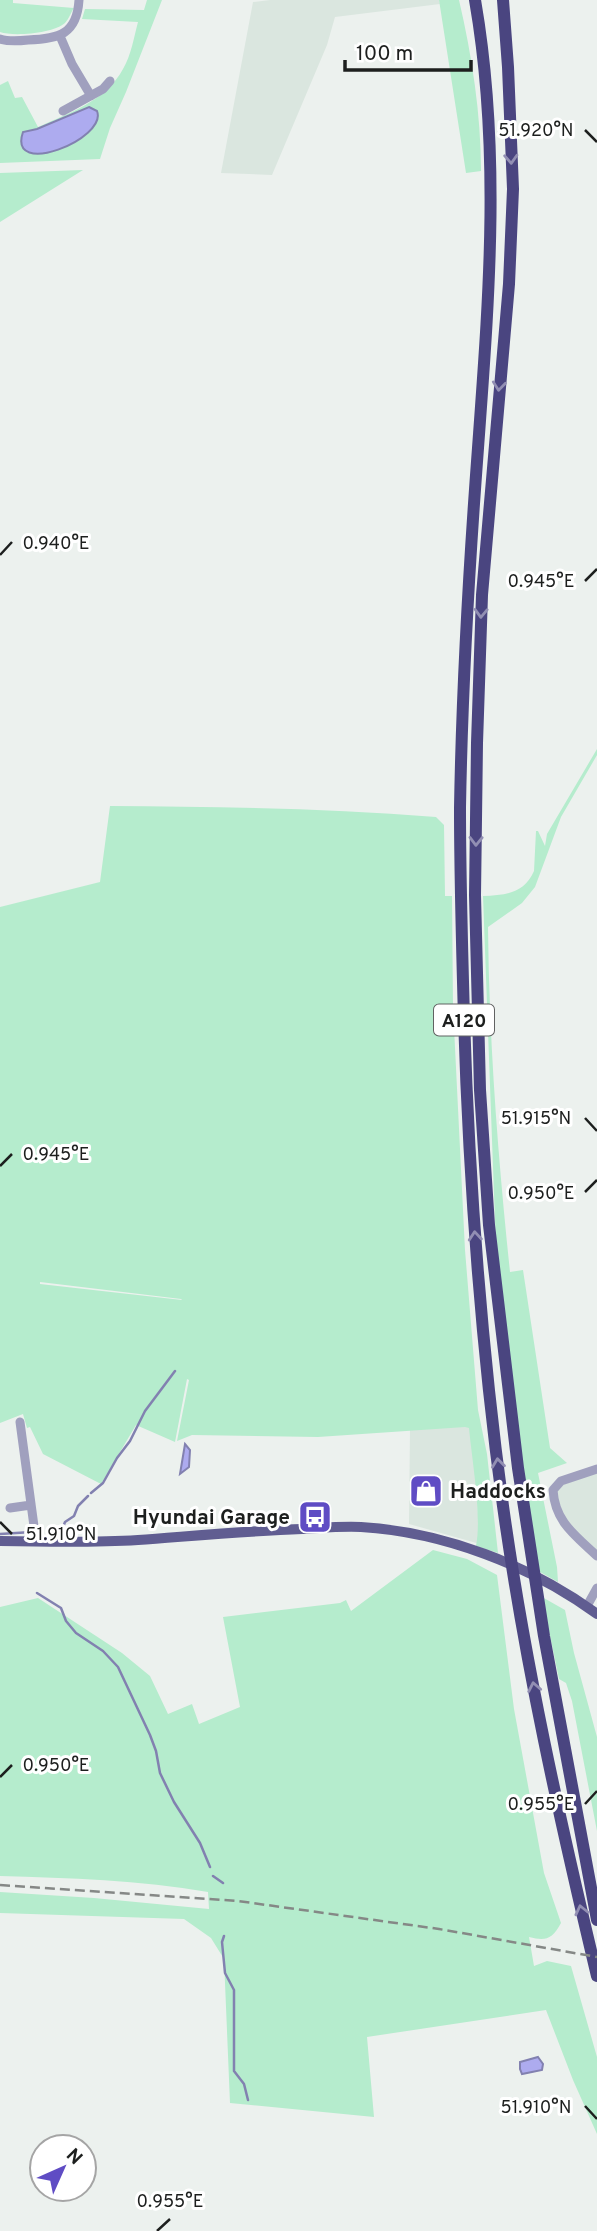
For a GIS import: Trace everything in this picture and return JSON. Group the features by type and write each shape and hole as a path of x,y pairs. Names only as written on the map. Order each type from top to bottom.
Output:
{"highway":[{"name":"A120","path":"466,0 484,54"},
{"name":"A120","path":"475,0 484,54 491,134 492,201 489,293 470,566 461,796 460,890 468,1134 484,1351 506,1521 526,1644 566,1843 597,1976"},
{"name":"A120","path":"496,0 508,67"},
{"name":"A120","path":"503,0 513,189 509,284 482,595 475,895 480,1090 489,1225 518,1468 544,1636 597,1920"}],"main road":[{"path":"0,1541 35,1534 123,1541 220,1533 358,1527 413,1535 477,1552 562,1591 597,1614"}],"street":[{"path":"0,39 50,39 60,36 70,29 75,20 79,0"},
{"path":"60,36 72,64 91,96"},
{"path":"63,111 103,89 110,81"},
{"path":"20,1422 35,1534"},
{"path":"597,1469 561,1481 554,1490 556,1510 561,1520 597,1556"},
{"path":"10,1508 31,1505"},
{"path":"587,1606 597,1588"}],"shaded area":[{"path":"439,0 440,4 335,17 327,45 272,175 221,173 253,2"},
{"name":"Haddocks","path":"472,1426 480,1544 409,1524 410,1429"},
{"path":"597,1469 597,1556 561,1520 556,1485"}],"green space":[{"path":"0,0 74,8 65,23 60,26 34,33 15,34 0,32"},
{"path":"147,0 162,0 100,159 0,163 0,85 8,81 15,98 22,97 38,127 86,105 107,90 123,69 138,22 82,19 85,9 144,10"},
{"path":"439,0 459,0 475,85 481,171 466,173"},
{"path":"83,170 0,222 0,173"},
{"path":"597,749 597,755 561,817 535,887 522,903 488,927 495,1100 510,1272 523,1270 550,1448 567,1463 538,1473 558,1582 531,1567 496,1248 483,896 513,892 530,879 534,871 536,831 545,846 547,834"},
{"path":"110,806 354,812 436,817 444,825 445,896 452,896 453,1007 465,1250 478,1410 487,1454 498,1553 476,1546 477,1504 469,1428 318,1437 192,1435 177,1441 189,1380 187,1379 175,1442 136,1425 101,1484 43,1454 30,1427 27,1428 23,1414 0,1423 0,907 100,882","holes":["40,1282 181,1299 40,1284"]},
{"path":"433,1550 467,1559 497,1575 514,1709 544,1873 561,1923 548,1938 529,1937 534,1966 547,1961 571,1966 597,2057 597,2134 546,2010 367,2037 374,2117 230,2103 224,1959 211,1938 184,1919 0,1913 0,1892 209,1909 208,1892 104,1880 0,1876 0,1607 38,1598 122,1653 150,1676 168,1714 192,1704 199,1724 240,1707 223,1617 340,1603 346,1600 351,1611"},
{"path":"542,1597 565,1610 597,1737 597,1831 572,1701 566,1683 559,1679"}],"water":[{"path":"89,107 97,111 96,122 88,133 74,142 58,150 42,153 29,152 22,146 23,132 37,129"},
{"path":"185,1444 190,1450 189,1467 180,1474"},
{"path":"538,2057 543,2064 542,2070 522,2074 520,2062"}],"waterway":[{"path":"91,1493 103,1483 130,1441 145,1411 175,1371"},
{"path":"55,1531 62,1530 65,1522 74,1516 78,1506 88,1496"},
{"path":"0,1534 32,1532"},
{"path":"37,1593 61,1608 66,1621 76,1633 103,1651 118,1667 150,1735 160,1773 174,1802 200,1843 210,1867"},
{"path":"213,1876 223,1883"},
{"path":"224,1936 222,1942 225,1973 234,1990 234,2071 244,2084 248,2100"}],"railway":[{"path":"0,1885 238,1901 439,1929 597,1957"}],"place":[{"name":"Haddocks","path":"426,1491"},
{"name":"Hyundai Garage","path":"315,1517"}]}
